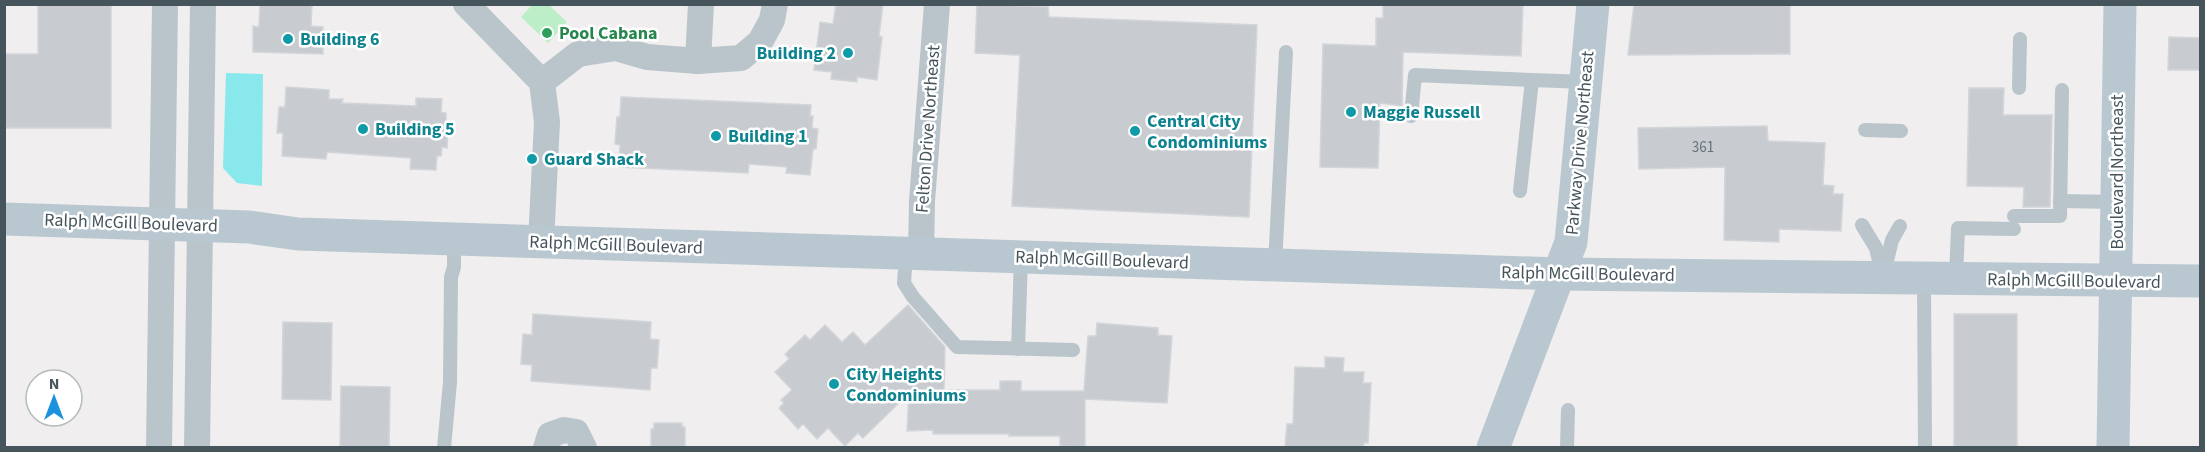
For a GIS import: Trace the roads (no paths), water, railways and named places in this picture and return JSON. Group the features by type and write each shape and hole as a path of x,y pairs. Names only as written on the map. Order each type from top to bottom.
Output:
{"main road":[{"name":"Parkway Drive Northeast","path":"1493,447 1571,242 1593,4"},
{"name":"Boulevard Northeast","path":"2113,447 2120,4"},
{"name":"Ralph McGill Boulevard","path":"4,219 249,227 298,234 1560,274 2200,281"}],"street":[{"path":"159,447 165,4"},
{"path":"197,447 203,4"},
{"path":"466,4 542,82 547,122 541,242"},
{"path":"698,61 701,4"},
{"path":"542,82 578,54 616,48 647,57 698,61 741,58 760,42 772,20 775,4"},
{"name":"Felton Drive Northeast","path":"913,254 922,201 937,4"},
{"path":"546,447 549,435 564,430 576,432 584,447"}],"lane":[{"path":"2019,88 2020,39"},
{"path":"1275,265 1286,52"},
{"path":"1411,116 1415,75 1586,82"},
{"path":"1520,191 1532,80"},
{"path":"1924,447 1940,279 1958,228 2060,216 2062,90"},
{"path":"1865,130 1902,131"},
{"path":"2060,201 2117,202"},
{"path":"1862,225 1876,248 1883,278"},
{"path":"1883,278 1892,240 1899,226"},
{"path":"444,447 450,382 451,278 454,239"},
{"path":"913,254 904,283 913,297 957,347 1073,350"},
{"path":"1018,349 1021,257"},
{"path":"1567,447 1568,410"}],"water":[{"path":"226,73 263,74 262,186 237,183 223,168"}],"place":[{"name":"Pool Cabana","path":"547,33"},
{"name":"Building 6","path":"288,39"},
{"name":"Building 2","path":"848,53"},
{"name":"Maggie Russell","path":"1351,112"},
{"name":"Building 5","path":"363,129"},
{"name":"Central City Condominiums","path":"1135,131"},
{"name":"Building 1","path":"716,136"},
{"name":"Guard Shack","path":"532,159"},
{"name":"City Heights Condominiums","path":"834,384"}]}
